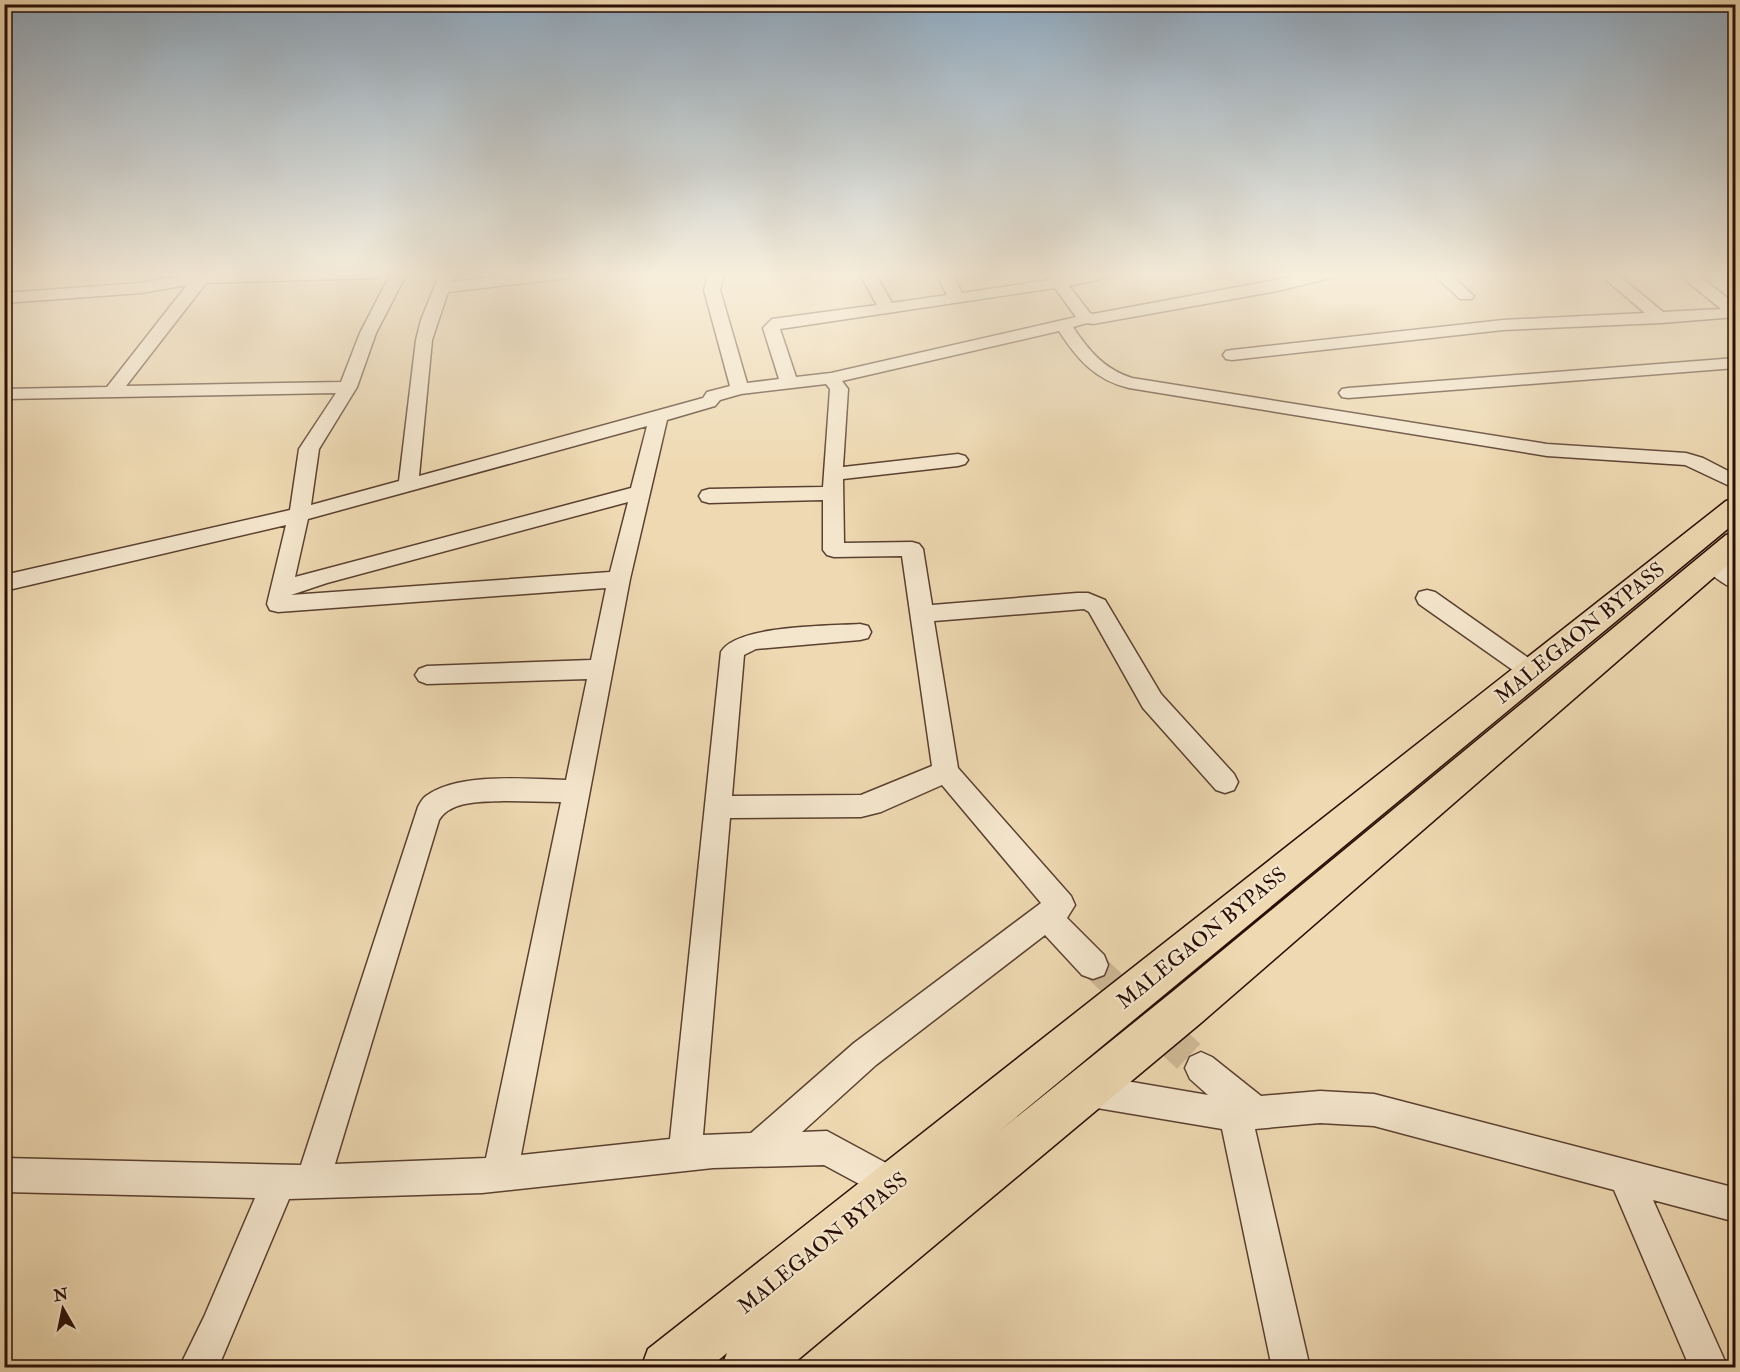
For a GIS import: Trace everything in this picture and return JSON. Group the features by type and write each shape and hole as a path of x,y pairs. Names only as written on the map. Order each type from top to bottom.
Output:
{"highway":[{"name":"MALEGAON BYPASS","path":"667,1368 1736,507"},
{"name":"MALEGAON BYPASS","path":"747,1368 1728,562"}],"street":[{"path":"112,392 155,337"},
{"path":"367,337 348,387 309,449 299,514 278,604 619,579"},
{"path":"408,485 425,337"},
{"path":"725,337 740,389"},
{"path":"774,337 789,383"},
{"path":"4,583 299,514 660,417 709,402 713,396 740,389 831,378 1015,337"},
{"path":"1072,337 1096,369 1112,378 1129,383 1547,450 1686,459 1736,483"},
{"path":"1232,355 1394,337"},
{"path":"1348,393 1736,363"},
{"path":"757,1150 865,1054 1061,905 946,772 912,549 834,550 833,484 839,389 831,378"},
{"path":"4,394 348,387"},
{"path":"500,1174 619,579 660,417"},
{"path":"709,496 833,484 892,469 958,460"},
{"path":"282,588 641,492"},
{"path":"1426,598 1532,672"},
{"path":"922,614 1088,601 1097,606 1152,701 1225,782"},
{"path":"685,1154 733,652 740,646 754,641 860,632"},
{"path":"427,675 602,669"},
{"path":"717,807 861,806 872,804 946,772"},
{"path":"198,1368 296,1182 427,815 435,804 453,796 477,792 578,791"},
{"path":"1046,916 1093,965"},
{"path":"1201,1068 1245,1113 1291,1368"},
{"path":"1085,1089 1213,1112 1245,1113 1320,1107 1374,1110 1736,1205"},
{"path":"4,1175 296,1182 500,1174 685,1154 827,1148 896,1184 929,1218"},
{"path":"1624,1176 1709,1368"}],"tunnel":[{"path":"1093,965 1129,999"},
{"path":"1127,998 1201,1068"}]}
